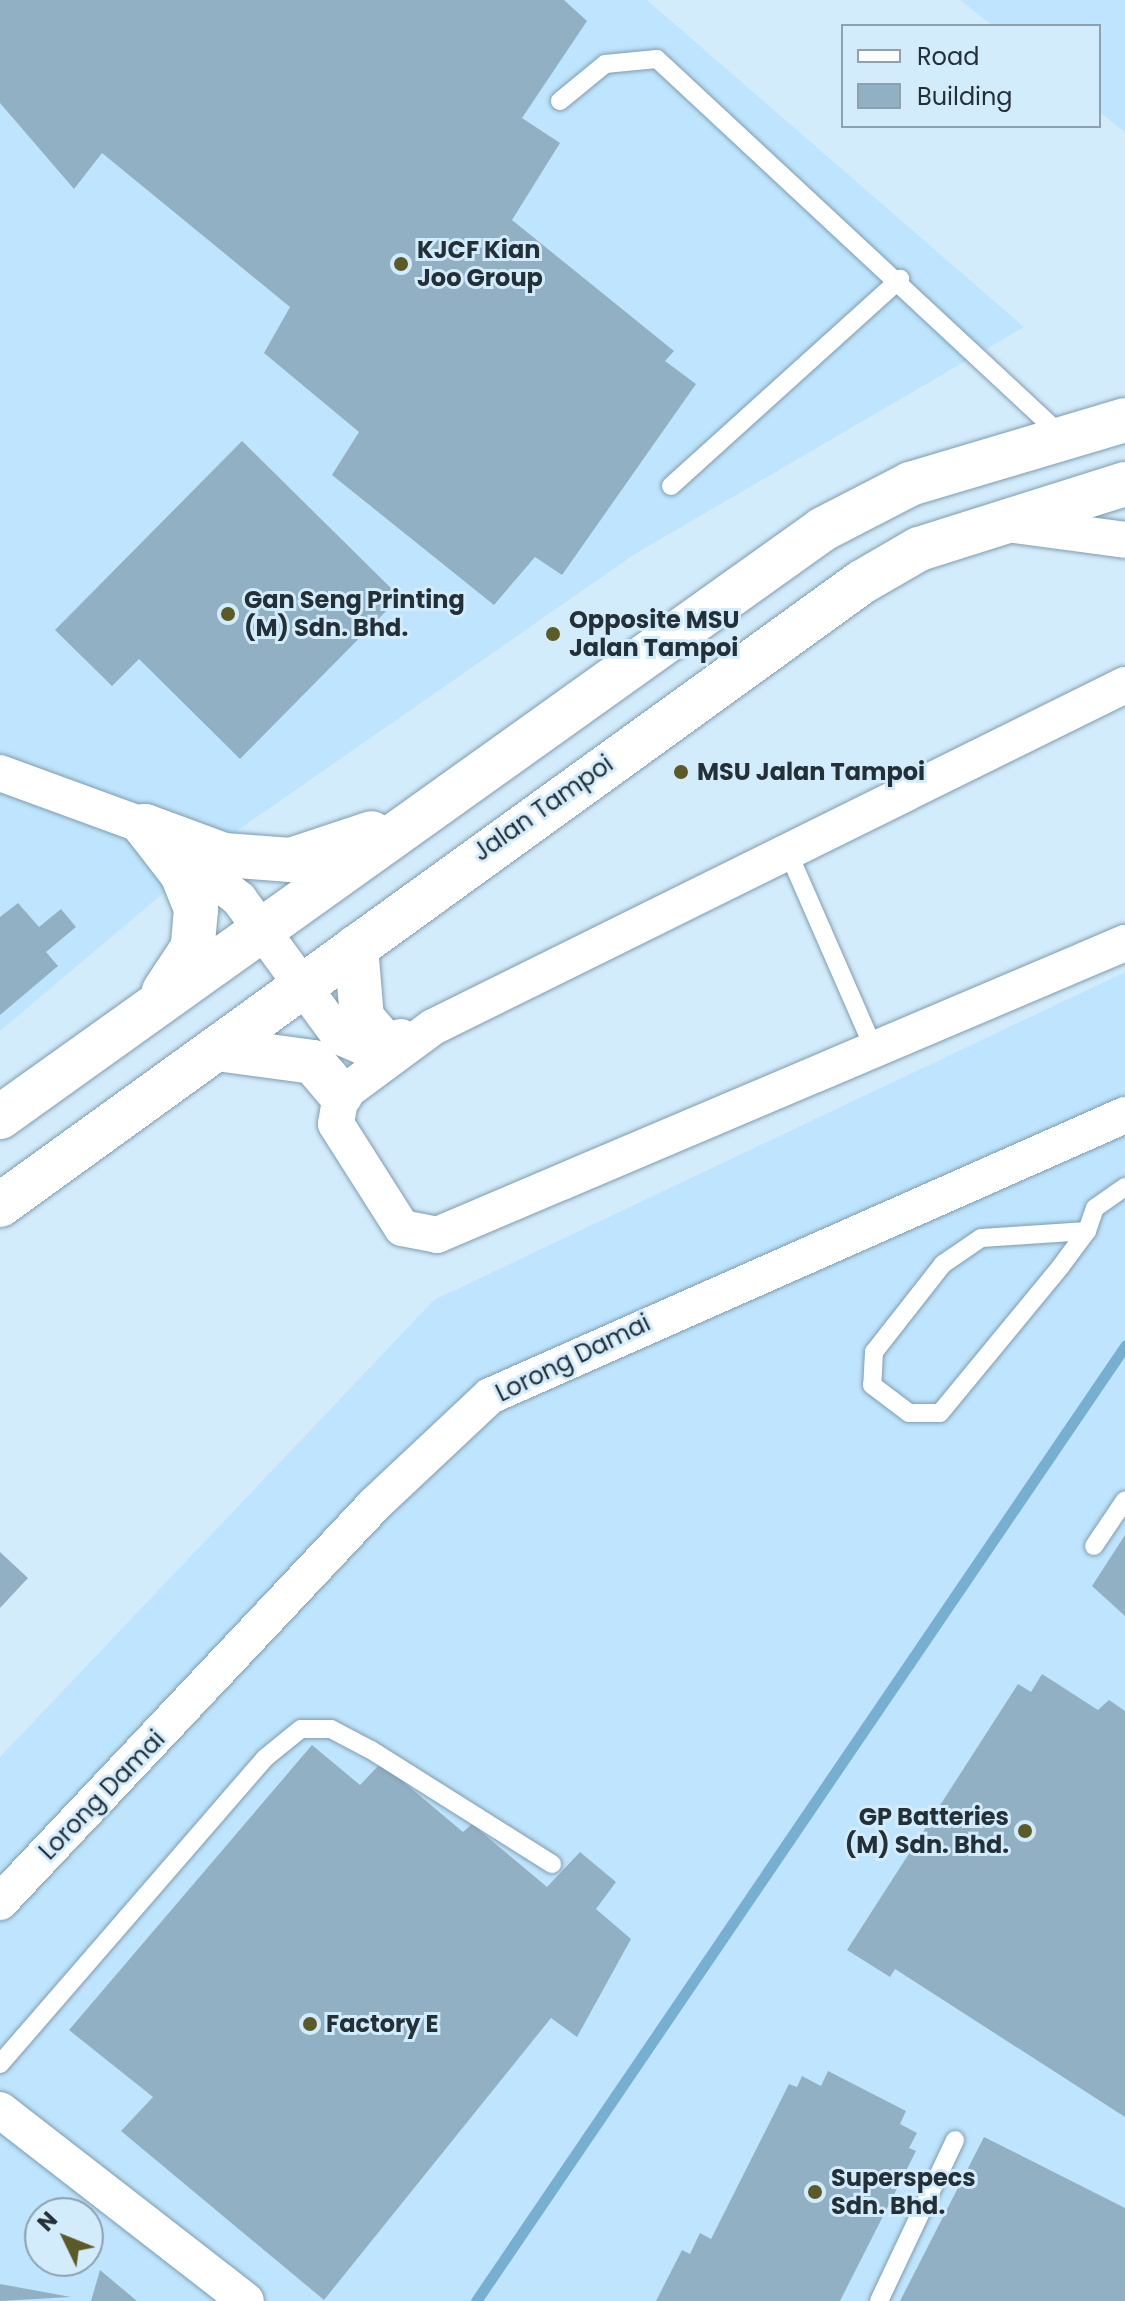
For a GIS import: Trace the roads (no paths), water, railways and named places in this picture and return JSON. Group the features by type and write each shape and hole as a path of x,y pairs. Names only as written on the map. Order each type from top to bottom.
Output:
{"main road":[{"path":"0,1117 263,931 415,817 823,529 910,484 1061,435 1125,420"},
{"name":"Jalan Tampoi","path":"0,1205 862,582 919,549 993,522 1125,484"},
{"path":"145,826 224,855 291,860 415,817"},
{"path":"145,826 182,874 196,909 193,947 153,1007"},
{"path":"356,947 362,1018 384,1043"},
{"path":"218,1049 313,1062 341,1095"}],"street":[{"path":"993,522 1125,540"},
{"path":"0,773 145,826 224,883 340,1037 361,1046 384,1043 433,1027 1125,685"},
{"path":"433,1027 341,1095 336,1124 402,1228 437,1235 1125,943"},
{"name":"Lorong Damai","path":"0,1902 376,1503 490,1396 1125,1115"},
{"path":"0,2110 246,2301"}],"lane":[{"path":"560,101 605,64 657,59 900,279 1061,435"},
{"path":"671,486 900,279"},
{"path":"788,852 874,1049"},
{"path":"1087,1231 981,1238 943,1264 874,1352 872,1385 909,1413 940,1413 1087,1231 1095,1208 1125,1187"},
{"path":"1094,1546 1125,1500"},
{"path":"0,2064 265,1758 301,1729 331,1729 371,1750 552,1864"},
{"path":"879,2301 955,2140"}],"waterway":[{"path":"476,2301 1125,1346"}],"place":[{"name":"KJCF Kian Joo Group","path":"401,264"},
{"name":"Gan Seng Printing (M) Sdn. Bhd.","path":"228,614"},
{"name":"Opposite MSU Jalan Tampoi","path":"553,634"},
{"name":"MSU Jalan Tampoi","path":"681,772"},
{"name":"GP Batteries (M) Sdn. Bhd.","path":"1025,1831"},
{"name":"Factory E","path":"310,2024"},
{"name":"Superspecs Sdn. Bhd.","path":"815,2192"}]}
